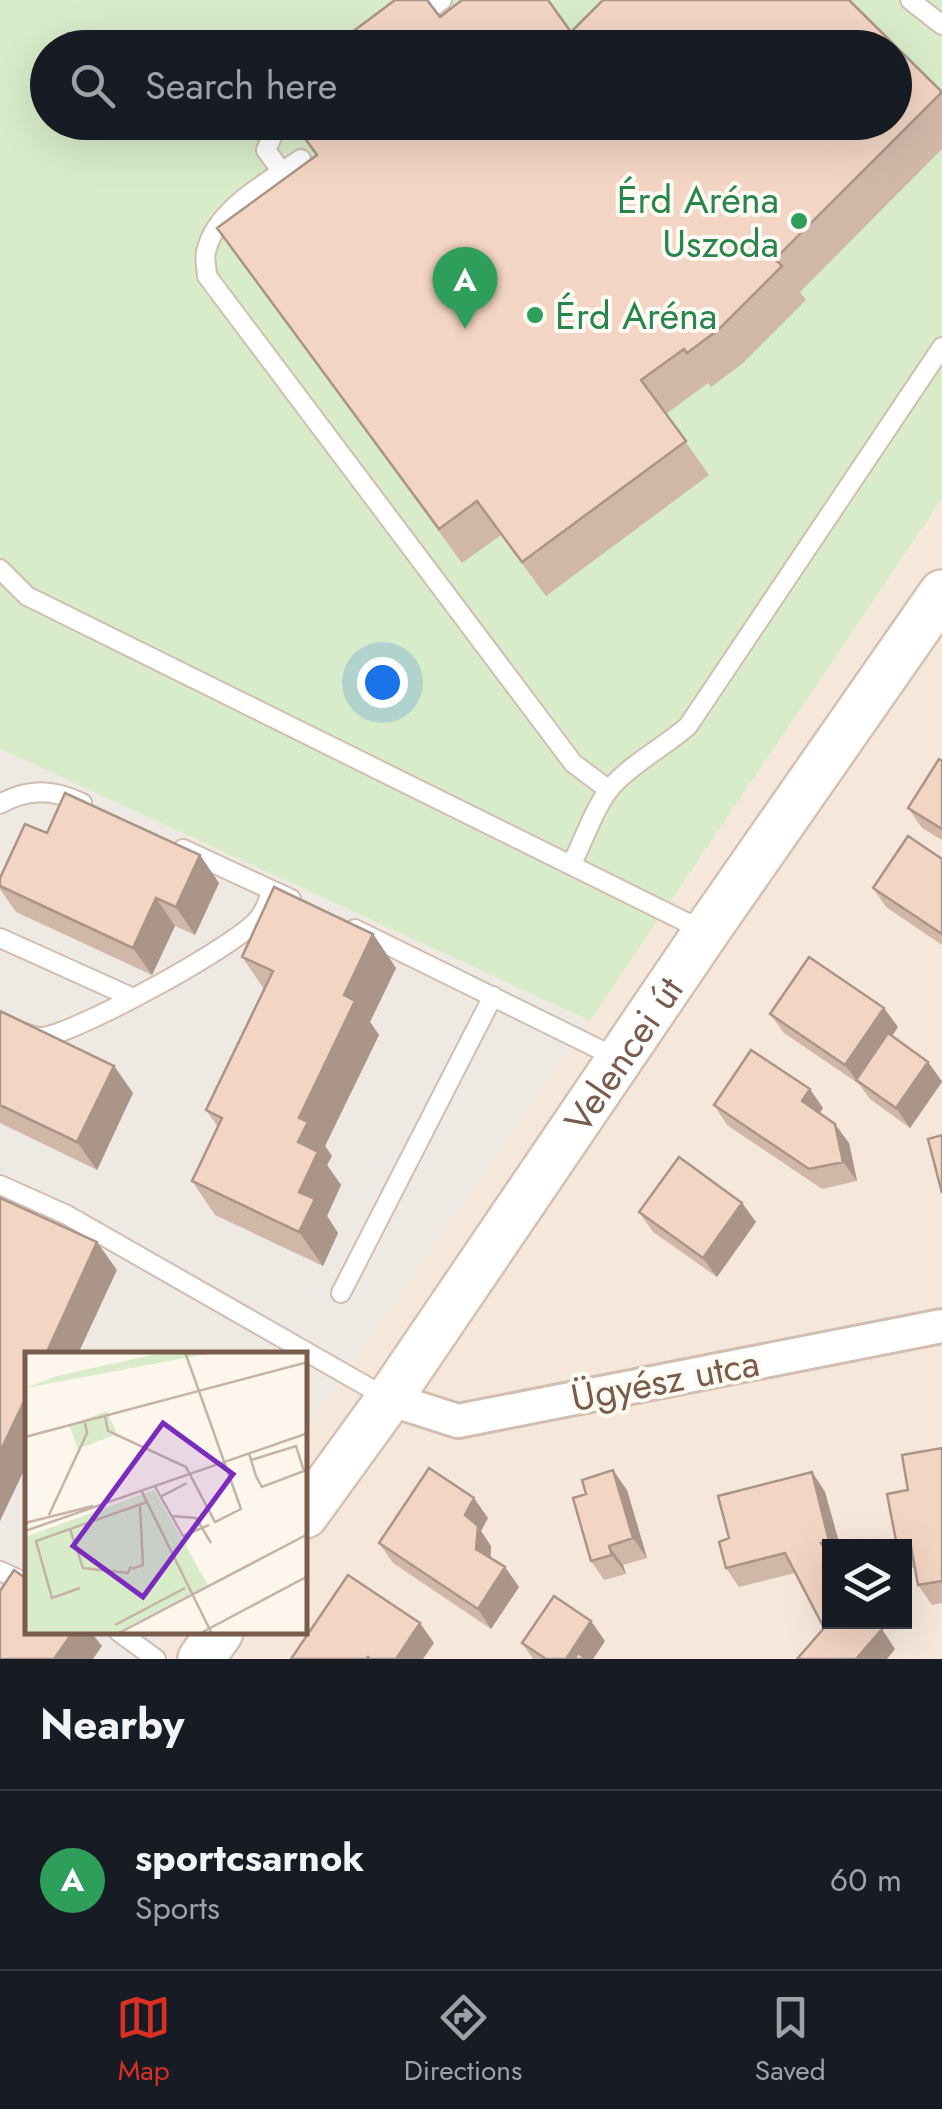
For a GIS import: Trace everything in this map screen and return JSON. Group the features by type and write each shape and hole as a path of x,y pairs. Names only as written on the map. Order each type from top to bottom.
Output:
{"main road":[{"name":"Velencei út","path":"308,1511 389,1400 706,932 942,593"},
{"path":"200,1659 219,1634"}],"street":[{"name":"Ügyész utca","path":"389,1400 458,1421 942,1326"}],"lane":[{"path":"401,30 442,0"},
{"path":"910,0 942,24"},
{"path":"271,140 266,150 300,198"},
{"path":"300,160 239,202 217,229 206,253 207,276 573,763 609,790"},
{"path":"571,866 609,790 634,765 664,748 688,726 942,347"},
{"path":"0,569 27,596 706,932"},
{"path":"0,804 18,794 39,791 63,794 98,810"},
{"path":"168,842 304,906"},
{"path":"0,1022 38,1038 67,1031 202,959 248,929 260,917 272,890"},
{"path":"337,920 620,1060"},
{"path":"0,938 131,998"},
{"path":"341,1293 493,996"},
{"path":"0,1185 67,1214 306,1352"},
{"path":"308,1353 389,1400"},
{"path":"0,1572 25,1583"},
{"path":"122,1634 156,1659"}],"shaded area":[{"path":"942,499 942,1659 146,1659 164,1634 308,1634 308,1427 590,1021"},
{"path":"0,749 590,1021 308,1427 308,1352 25,1352 25,1634 164,1634 146,1659 0,1659"}],"green space":[{"path":"0,0 942,0 942,499 590,1021 0,749"}],"building":[{"name":"Érd Aréna","path":"395,0 427,0 440,17 462,0 548,0 570,30 355,30"},
{"name":"Érd Aréna","path":"603,0 849,0 879,30 573,30"},
{"name":"Érd Aréna","path":"912,62 942,92 912,122"},
{"name":"Érd Aréna","path":"306,140 894,140 775,259 782,266 718,330 641,380 686,441 522,562 477,501 439,529 217,228 317,155"},
{"path":"939,759 942,761 942,829 908,808"},
{"path":"65,793 200,855 176,907 156,898 133,948 0,886 25,824 47,833"},
{"path":"908,836 942,859 942,934 873,888"},
{"path":"274,887 373,934 344,995 355,1001 299,1118 308,1122 298,1142 318,1152 299,1192 315,1199 299,1232 192,1181 222,1118 206,1110 273,971 242,957"},
{"path":"809,957 884,1008 845,1065 770,1014"},
{"path":"0,1011 114,1066 77,1142 0,1105"},
{"path":"888,1033 928,1062 896,1108 856,1080"},
{"path":"751,1050 810,1089 802,1101 835,1124 843,1162 809,1169 714,1105"},
{"path":"942,1135 942,1193 928,1139"},
{"path":"679,1157 742,1203 703,1258 639,1212"},
{"path":"0,1198 97,1242 47,1352 25,1352 25,1399 0,1452"},
{"path":"942,1448 942,1581 918,1585 912,1539 896,1539 887,1494 908,1490 902,1455"},
{"path":"429,1468 474,1498 465,1515 478,1526 476,1549 505,1567 478,1609 379,1543"},
{"path":"613,1470 633,1538 609,1546 612,1555 591,1561 573,1498 586,1494 582,1480"},
{"path":"812,1472 829,1539 822,1539 821,1543 822,1624 785,1553 726,1568 719,1542 729,1538 718,1496"},
{"path":"14,1570 25,1578 25,1634 72,1634 54,1659 0,1659 0,1591"},
{"path":"348,1575 420,1623 396,1659 291,1659"},
{"path":"554,1596 591,1621 566,1659 546,1659 522,1643"},
{"path":"823,1629 882,1629 856,1659 797,1659"}],"place":[{"name":"Érd Aréna Uszoda","path":"799,221"},
{"name":"Érd Aréna","path":"535,315"},
{"name":"sportcsarnok","path":"465,329"}]}
